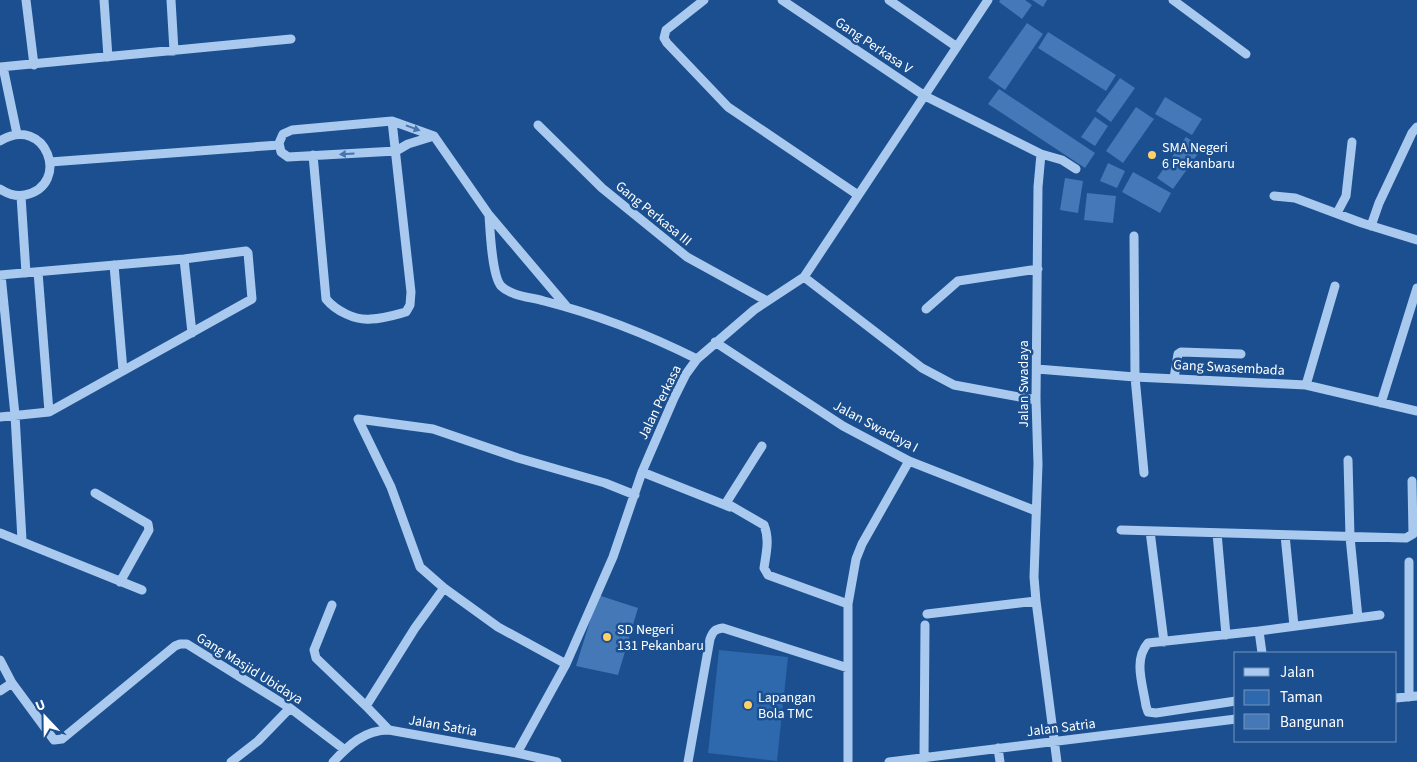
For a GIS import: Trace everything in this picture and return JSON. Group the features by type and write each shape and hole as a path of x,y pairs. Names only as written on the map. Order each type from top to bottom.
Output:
{"street":[{"path":"26,0 34,65"},
{"path":"104,0 108,57"},
{"path":"171,0 174,51"},
{"path":"704,0 666,30 664,38 667,43 728,107 858,195"},
{"name":"Gang Perkasa V","path":"782,0 925,96"},
{"path":"889,0 957,47"},
{"name":"Jalan Perkasa","path":"517,753 566,664 614,557 642,472 686,374 697,359 715,342 754,310 804,277 988,0"},
{"path":"1173,0 1246,54"},
{"path":"17,134 2,67 291,39"},
{"path":"925,96 1041,154 1062,160 1076,169"},
{"path":"313,156 326,300 332,307 343,314 370,320 406,312 410,305 411,292 392,120"},
{"path":"434,136 408,144 396,151 293,158 288,158 281,152 280,145 283,134 292,130 392,120 434,136 488,215 567,307"},
{"name":"Gang Perkasa III","path":"538,125 602,188 687,258 768,301"},
{"path":"1370,226 1378,202 1412,133 1417,127"},
{"path":"0,141 17,134 35,138 43,145 48,153 50,162 50,172 46,181 31,194 13,195 0,189"},
{"path":"1337,214 1346,196 1352,142"},
{"path":"50,162 280,145"},
{"name":"Jalan Swadaya","path":"1041,154 1038,187 1036,400 1038,464 1034,577 1057,762"},
{"path":"21,196 26,273"},
{"path":"1274,196 1295,198 1370,226 1417,240"},
{"path":"488,215 496,274 500,284 508,292 567,307 641,334 697,359"},
{"path":"1134,236 1134,377 1144,473"},
{"path":"0,417 15,415 49,412 252,300 248,253 246,251 184,259 0,275 15,415 22,540"},
{"path":"184,259 192,333"},
{"path":"114,265 123,372"},
{"path":"926,309 958,281 1038,269"},
{"path":"38,272 49,412"},
{"path":"804,277 922,368 954,385 1036,400"},
{"path":"1306,385 1335,286"},
{"path":"1381,403 1417,288"},
{"name":"Jalan Swadaya I","path":"715,342 843,426 910,461 1036,511"},
{"path":"1174,378 1180,352 1241,354"},
{"name":"Gang Swasembada","path":"1037,369 1134,377 1306,385 1417,411"},
{"path":"566,664 498,627 444,588 420,567 391,487 358,419 433,429 518,458 605,483 635,495"},
{"path":"731,507 726,503 762,446"},
{"path":"1348,460 1350,537 1358,618"},
{"path":"848,762 848,604 856,559 862,544 910,461"},
{"path":"642,472 731,507 764,525 768,543 764,568 768,574 848,604"},
{"path":"1121,530 1406,538 1413,534 1412,480"},
{"path":"95,493 148,524 149,527 120,582"},
{"path":"1150,531 1164,642"},
{"path":"0,533 22,540 142,590"},
{"path":"1217,533 1226,635"},
{"path":"1285,535 1294,626"},
{"path":"1397,698 1413,696 1409,562"},
{"path":"366,706 415,628 444,588"},
{"path":"926,614 1036,601"},
{"path":"332,605 314,650 316,658 389,730"},
{"path":"1234,701 1156,713 1148,712 1139,660 1142,650 1148,643 1380,615"},
{"path":"924,757 925,625"},
{"path":"688,762 710,639 713,632 717,629 723,628 848,668"},
{"path":"1258,631 1262,652"},
{"name":"Gang Masjid Ubidaya","path":"12,683 54,740 58,740 175,646 186,644 290,708 344,750"},
{"path":"0,660 12,683 0,690"},
{"path":"231,762 258,741 290,708"},
{"name":"Jalan Satria","path":"889,762 1234,719"},
{"name":"Jalan Satria","path":"332,762 365,734 376,730 389,730 558,762"},
{"path":"998,748 1000,762"}],"green space":[{"name":"Lapangan Bola TMC","path":"719,650 788,657 777,761 708,753"}],"building":[{"path":"1000,0 1025,0 1032,5 1022,19 999,2"},
{"path":"1032,0 1047,0 1043,7"},
{"path":"1027,23 1043,34 1005,90 988,78"},
{"path":"1048,32 1116,75 1106,91 1038,48"},
{"path":"1120,78 1135,88 1111,122 1096,111"},
{"path":"999,89 1095,153 1085,168 988,104"},
{"path":"1165,97 1202,119 1192,135 1155,114"},
{"path":"1136,107 1154,119 1123,163 1106,151"},
{"path":"1095,117 1108,126 1095,146 1081,137"},
{"path":"1186,137 1202,148 1173,189 1157,178"},
{"path":"1108,163 1125,171 1117,188 1100,181"},
{"path":"1133,172 1171,193 1160,213 1122,192"},
{"path":"1065,178 1083,181 1078,213 1060,210"},
{"path":"1087,193 1116,196 1113,223 1084,220"},
{"name":"SD Negeri 131 Pekanbaru","path":"598,595 638,608 618,675 576,666"}],"place":[{"name":"SMA Negeri 6 Pekanbaru","path":"1152,155"},
{"name":"SD Negeri 131 Pekanbaru","path":"607,637"},
{"name":"Lapangan Bola TMC","path":"748,705"}]}
